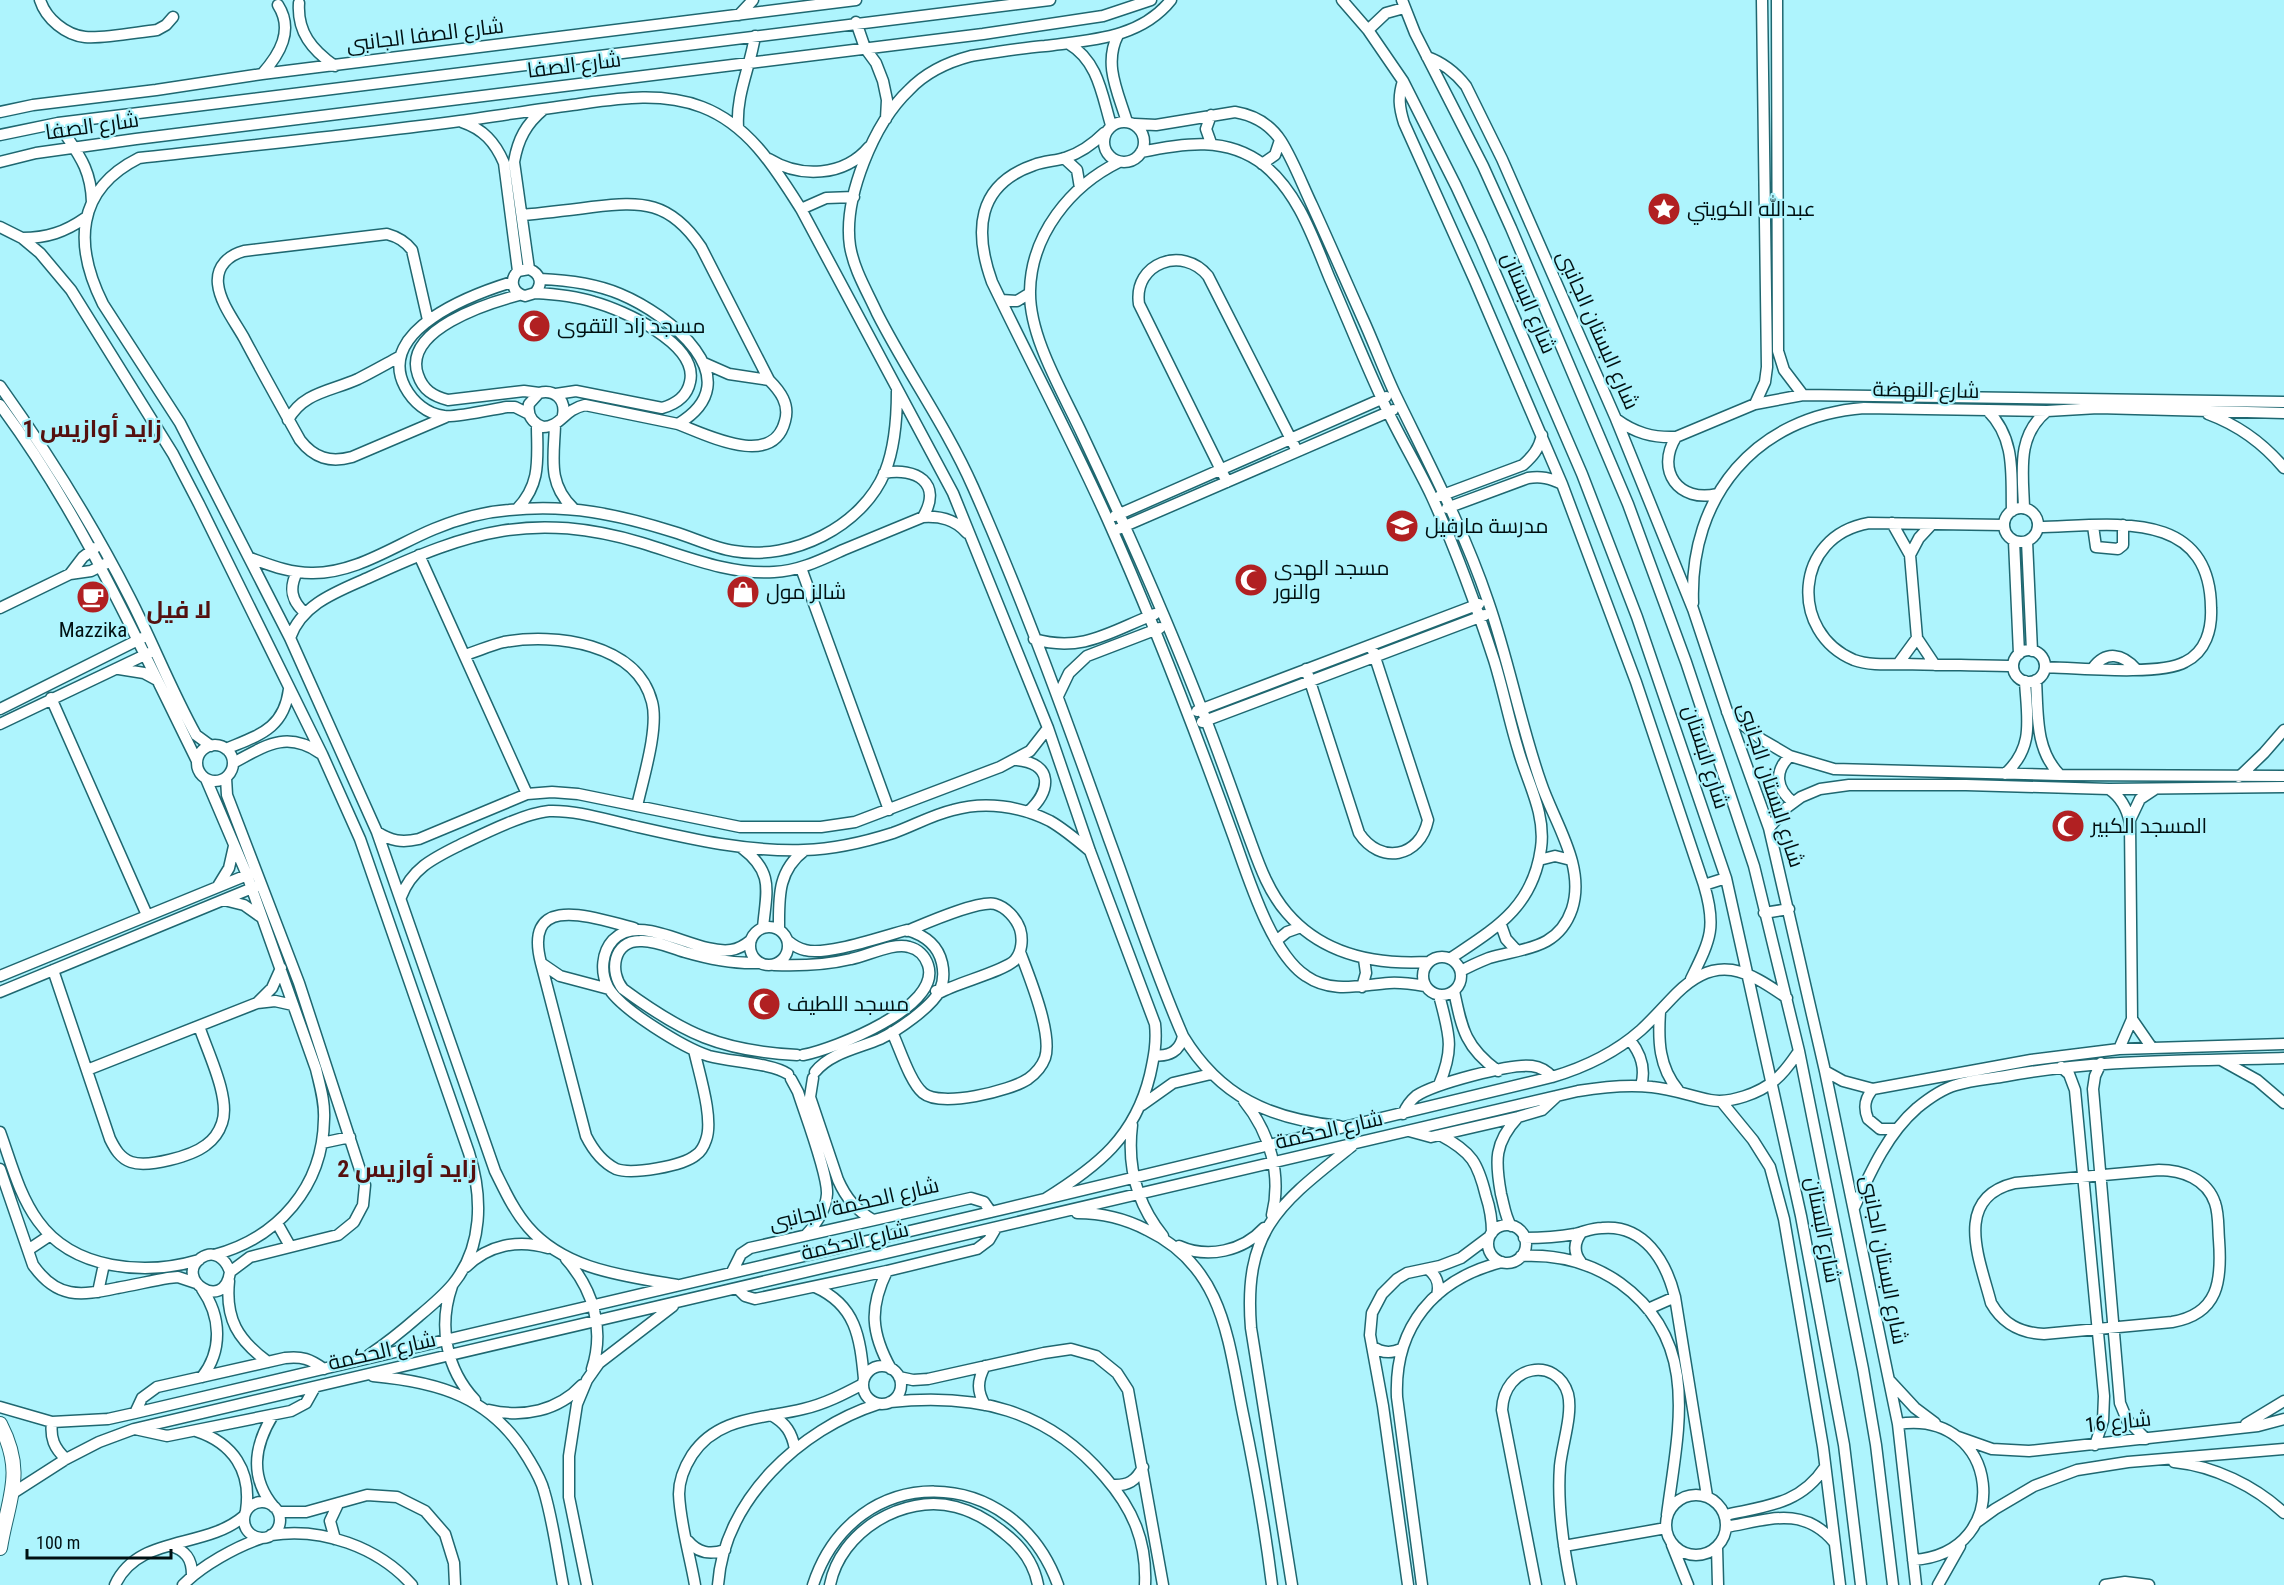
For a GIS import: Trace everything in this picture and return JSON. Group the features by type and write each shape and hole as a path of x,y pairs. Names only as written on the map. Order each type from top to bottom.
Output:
{"main road":[{"path":"0,1424 5,1434 15,1473 0,1548"},
{"path":"0,1511 12,1497"}],"street":[{"path":"40,0 53,21 68,32 86,37 157,30 173,17"},
{"path":"739,16 753,0"},
{"name":"شارع الصفا الجانبى","path":"0,111 262,74 739,16 813,2 856,0"},
{"name":"شارع الصفا","path":"0,135 58,123 856,22 1050,0"},
{"name":"شارع الصفا","path":"0,162 73,147 983,34 1103,16 1151,0"},
{"path":"1171,0 1153,17 1118,35 1068,44 986,53 954,61 922,78 908,90 886,119 861,172 849,230 854,264 892,341 956,451 974,488 1058,696 1183,1036 1211,1074 1241,1098 1292,1118 1348,1126"},
{"name":"شارع البستان","path":"1342,0 1368,30 1403,81 1456,186 1582,474 1657,671 1726,878 1801,1216 1844,1445 1861,1585"},
{"path":"1755,404 1765,382 1767,367 1762,0"},
{"path":"1778,0 1778,351 1785,370 1803,396"},
{"path":"275,2 289,8 300,1"},
{"path":"300,1 298,12 301,30 310,45 322,57 339,66 346,87"},
{"path":"262,74 273,62 281,48 286,32 283,13 275,2"},
{"path":"1368,30 1386,13 1403,4"},
{"name":"شارع البستان","path":"1403,4 1427,57 1483,166 1628,504 1686,662 1754,866 1799,1052 1863,1369 1876,1445 1893,1585"},
{"path":"856,22 865,48 876,63 883,81 887,100 886,119"},
{"path":"286,32 301,30"},
{"path":"983,34 986,53"},
{"path":"1118,35 1110,62 1112,73 1131,123 1144,137 1142,152 1136,159 1119,162 1092,177 1057,213 1041,243 1030,293 1034,319 1044,353 1120,514 1202,709 1268,885 1276,899 1301,927 1337,949 1364,959 1428,962"},
{"path":"738,127 739,94 750,63 755,36"},
{"path":"548,39 550,60"},
{"path":"1068,44 1078,50 1092,66 1108,129 1103,141 1107,154 1119,162"},
{"name":"شارع البستان الجانبى","path":"1427,57 1449,67 1466,86 1503,159 1616,419 1693,609 1769,828 1825,1071 1886,1376 1898,1424 1916,1585"},
{"path":"620,79 622,98"},
{"path":"1403,81 1398,95 1399,109 1404,123 1562,484 1636,682 1704,885 1712,918 1711,929 1706,951 1687,984"},
{"path":"156,90 159,111"},
{"path":"677,1285 606,1272 565,1257 541,1240 519,1215 495,1171 377,832 290,638 180,423 103,304 93,284 84,240 85,218 98,191 111,176 139,158 459,121 622,98 653,97 684,101 704,108 738,127 766,157 801,209 897,391 938,462 1048,728 1090,851 1152,1014 1156,1034 1154,1055 1142,1105 1132,1125 1118,1143 1101,1158 1065,1186 1045,1198"},
{"path":"1763,104 1778,104"},
{"path":"446,417 420,406 410,396 399,371 399,357 406,344 428,320 478,294 512,282 524,270 522,216 514,162 523,132 532,119 544,109"},
{"path":"1425,986 1393,983 1362,987 1332,987 1306,977 1293,966 1276,941 1244,865 1189,714 1108,519 985,263 982,220 986,205 994,191 1012,175 1034,165 1064,158 1086,148 1108,129 1131,123 1155,125 1235,112 1245,113 1262,122 1280,140 1336,257 1395,394 1451,507 1488,600 1540,781 1563,836 1575,876 1572,908 1566,922 1557,933 1532,949 1490,958 1461,971"},
{"path":"1211,115 1206,129 1211,143"},
{"path":"459,121 474,126 487,135 497,148 504,163 524,270"},
{"path":"58,123 88,173 92,203"},
{"path":"136,139 139,158"},
{"path":"766,157 794,171 824,172 853,160 875,139"},
{"path":"1262,164 1275,155 1280,140"},
{"path":"1142,152 1164,147 1211,143 1237,150 1262,164 1286,187 1295,200 1382,399 1438,512 1475,605 1494,660 1518,751 1539,811 1541,845 1539,860 1529,889 1512,914 1501,925 1451,958"},
{"path":"1064,158 1077,170 1080,188"},
{"path":"801,209 826,198 854,197"},
{"path":"522,216 627,202 654,207 678,219 701,247 769,380 784,399 787,411 785,423 779,433 771,441 760,446 732,444 678,424 660,413 576,391 556,394 524,391 459,400 437,397 427,391 416,371 419,349 439,329 451,321 484,306 519,295 530,296 535,293 540,279 537,274 524,270"},
{"path":"22,238 56,235 85,218"},
{"path":"0,219 4,228 22,238 51,265 71,290 173,454 200,504 322,754 360,839 477,1178 479,1202 477,1226 471,1250 461,1273"},
{"path":"428,320 412,250 397,237 377,234 260,248 232,254 224,262 219,272 218,283 221,294 288,420 307,450 317,456 329,460 341,460 393,441 446,417 507,407 515,407 529,414 537,424 543,427 555,425"},
{"path":"1227,482 1140,304 1138,295 1141,283 1156,266 1168,261 1179,260 1191,262 1202,268 1297,451"},
{"path":"540,279 580,282 619,294 655,313 687,339 704,363 707,376 703,399 697,410 678,424"},
{"path":"512,282 519,295"},
{"path":"535,293 573,297 611,308 646,325 677,348 685,356 690,367 691,378 688,389 682,398 660,413 585,405 563,415 555,425 554,476 561,494 573,508"},
{"path":"1001,300 1017,301 1030,293"},
{"path":"677,348 687,339"},
{"path":"406,344 419,349"},
{"path":"288,420 293,410 309,397 357,379 399,357"},
{"path":"704,363 729,374 769,380"},
{"path":"1767,367 1775,373 1785,370"},
{"path":"0,386 44,452 196,735 211,746"},
{"path":"249,558 297,572 327,572 341,569 455,521 488,513 544,507 604,512 734,551 757,553 786,550 812,542 846,520 873,491 884,473 891,453 897,391"},
{"path":"529,414 529,404 539,393"},
{"path":"556,394 563,403 563,415"},
{"path":"1108,519 1395,394"},
{"name":"شارع النهضة","path":"1616,419 1638,433 1663,438 1676,437 1755,404 1803,396 1884,396 2098,403 2284,413"},
{"path":"1883,409 1884,396"},
{"path":"459,400 461,414"},
{"name":"شارع النهضة","path":"1693,609 1693,575 1697,550 1704,525 1718,494 1741,463 1755,449 1788,427 1825,414 1864,408 2047,411 2098,403 2284,402"},
{"path":"0,405 95,547"},
{"path":"1113,531 1401,406"},
{"path":"2199,410 2240,429 2258,442 2284,468"},
{"path":"1988,411 2002,428 2009,447 2012,511"},
{"path":"2024,508 2024,446 2034,423 2047,411"},
{"path":"517,509 529,494 537,476 537,424"},
{"path":"1432,499 1523,465 1539,447 1542,435"},
{"path":"1676,437 1668,456 1671,477 1678,486 1696,496 1718,494"},
{"path":"884,473 910,472 927,484 930,496 929,507 923,517"},
{"path":"1438,512 1528,478 1546,477 1562,484"},
{"path":"200,504 218,495"},
{"path":"1628,504 1647,496"},
{"path":"2024,508 2035,515 2038,527 2036,533 2027,541 2014,541 2009,537 2004,525 2008,514 2024,508"},
{"path":"290,638 293,628 304,612 354,584 419,555 471,536 526,527 582,530 637,542 730,570 754,573 801,568 923,517 937,516 950,520 962,527 971,538"},
{"path":"637,542 642,522"},
{"path":"2004,525 1892,523 1857,525 1838,534 1824,545 1813,562 1808,585 1815,622 1822,633 1837,650 1862,662 2013,666"},
{"path":"1892,523 1910,555 1917,638 1935,665"},
{"path":"1910,555 1919,538 1932,524"},
{"path":"2038,527 2123,525 2159,529 2187,544 2198,555 2205,568 2211,597 2207,637 2195,656 2185,663 2173,667 2136,669 2045,667"},
{"path":"2093,526 2096,547 2120,549 2123,545 2123,525"},
{"path":"2014,541 2019,654 2013,666 2015,674 2030,681 2040,677 2045,667 2043,658 2032,651 2019,654"},
{"path":"2027,541 2032,651"},
{"path":"70,574 95,547"},
{"path":"419,555 527,794"},
{"path":"0,594 4,606 70,574 91,571 105,564"},
{"path":"801,568 889,810"},
{"path":"297,572 291,589 293,598 304,612"},
{"path":"994,595 1014,588"},
{"path":"1189,714 1488,600"},
{"path":"1035,639 1058,645 1082,643 1161,612"},
{"path":"1193,726 1492,612"},
{"path":"1058,696 1069,674 1088,656 1166,626"},
{"path":"0,709 142,637"},
{"path":"1898,664 1917,638"},
{"path":"465,655 503,643 530,639 557,640 610,653 634,668 646,684 653,703 654,725 637,806"},
{"path":"1306,669 1359,833 1365,842 1383,852 1404,852 1421,840 1428,820 1371,645"},
{"path":"1,722 150,653"},
{"path":"150,653 156,680 201,774 206,779 234,846 252,873"},
{"path":"115,669 137,671 156,680"},
{"path":"2005,774 2018,760 2026,742 2030,681"},
{"path":"2030,681 2041,743 2048,761 2061,775"},
{"path":"226,750 263,733 274,725 287,702 289,688"},
{"path":"51,698 147,915"},
{"path":"1727,711 1761,739 1790,756 1819,765 1849,770 2109,789 2156,789 2239,777 2284,776"},
{"path":"377,832 397,841 419,839 527,794 552,792 578,794 740,827 777,829 855,822 1017,760 1030,751 1048,728"},
{"path":"2239,777 2284,730"},
{"path":"233,763 269,743 283,741 310,746 322,754"},
{"path":"197,762 199,754 216,745 226,750 233,763 232,769 225,778 212,781 206,779"},
{"path":"1790,756 1780,768 1779,784 1782,791 1793,802"},
{"path":"1017,760 1028,761 1037,766 1044,775 1046,784 1044,794 1028,812"},
{"path":"1769,828 1793,802 1820,789 1839,786 1982,779 2005,774 2284,787"},
{"path":"0,1132 27,1203 49,1236 75,1253 104,1264 132,1268 179,1265 253,1241 277,1223 295,1204 309,1182 322,1143 324,1118 322,1094 316,1070 262,917 256,886 226,795 225,778"},
{"path":"2109,789 2122,801 2130,823 2132,1019 2119,1049"},
{"path":"2130,823 2136,804 2156,789"},
{"path":"401,897 411,877 427,862 529,816 548,811 574,813 742,848 805,850 863,842 894,833 952,810 977,805 1015,808 1028,812 1050,822 1090,851"},
{"path":"655,831 660,810"},
{"path":"217,888 229,868 234,846"},
{"path":"742,848 760,865 765,876 763,928"},
{"path":"779,929 779,888 782,876 788,865 805,850"},
{"path":"1539,860 1555,856 1571,860"},
{"path":"0,976 252,873"},
{"path":"1704,885 1726,878"},
{"path":"0,992 256,886"},
{"path":"0,1169 28,1250 38,1271 54,1287 68,1293 83,1295 178,1277 209,1292 217,1291 224,1287 230,1276 250,1257 338,1235 354,1222 363,1205 365,1185 299,983 256,886"},
{"path":"224,900 244,905 262,917"},
{"path":"774,966 786,957 789,949 785,934 771,927 763,928 751,940 738,948 724,951 642,935 626,945 615,958 616,991 653,1026 694,1050 708,1056 776,1068 802,1083 814,1075 826,1061 892,1032 922,1010 939,993 956,983 1015,961 1022,943 1020,929 1014,917 1004,907 994,904 976,906 907,930 834,949 804,950 788,941"},
{"path":"1764,913 1789,909"},
{"path":"541,963 560,976 616,991 687,1031 718,1044 754,1052 800,1055 820,1051 877,1027 910,1003 927,985 929,977 927,962 917,950 902,945 851,960 803,966 774,966 718,960 574,913 563,913 547,921 541,929 537,949 586,1136 592,1148 608,1164 618,1169 635,1172 685,1161 695,1156 703,1148 709,1127 694,1050"},
{"path":"390,925 408,918"},
{"path":"1501,925 1506,939 1517,951"},
{"path":"1276,941 1287,932 1301,927"},
{"path":"902,945 907,930"},
{"path":"907,930 918,934 936,949 944,970 939,993"},
{"path":"93,938 99,951"},
{"path":"751,940 750,949 758,963"},
{"path":"892,1032 917,1086 929,1097 945,1100 969,1096 994,1091 1027,1080 1041,1065 1047,1048 1035,994 1020,952"},
{"path":"1435,957 1451,958 1461,971 1460,986 1447,995 1431,992 1425,986 1423,978 1428,962 1435,957"},
{"path":"1362,987 1366,973 1364,959"},
{"path":"257,1004 272,988 280,968"},
{"path":"1687,984 1699,974 1718,969 1738,970 1768,984 1787,998"},
{"path":"53,970 110,1140 121,1156 131,1162 142,1165 193,1152 206,1146 216,1136 225,1108 199,1026"},
{"path":"287,987 299,983"},
{"name":"شارع الحكمة","path":"0,1407 52,1422 108,1419 991,1212 1552,1077 1593,1063 1612,1053 1630,1040 1687,984"},
{"path":"927,985 939,993"},
{"path":"1455,991 1466,1038 1479,1056 1498,1071"},
{"path":"1439,995 1450,1042 1447,1064 1439,1085"},
{"path":"87,1070 257,1004 275,1001 293,1005"},
{"path":"1660,1012 1660,1051 1667,1072 1678,1090"},
{"path":"2132,1019 2152,1048"},
{"path":"1154,1055 1167,1055 1174,1052 1182,1042 1183,1036"},
{"path":"1630,1040 1643,1062 1641,1086"},
{"path":"1825,1071 1843,1081 1874,1089 2119,1049 2284,1044"},
{"path":"2134,1049 2135,1061"},
{"path":"1799,1052 1773,1082 1747,1094 1721,1101 1753,1140 1770,1167 1784,1219 1796,1277 1825,1467 1840,1585"},
{"path":"800,1055 813,1061 814,1075 809,1090 810,1097 838,1180 843,1191 856,1207 873,1220"},
{"path":"800,1055 788,1063 790,1077 798,1092 827,1184 825,1206 806,1235"},
{"path":"1854,1209 1886,1144 1897,1129 1918,1108 1942,1091 1956,1085 2032,1065 2061,1067 2135,1061 2284,1058"},
{"path":"2221,1060 2257,1080 2284,1103"},
{"path":"2101,1064 2095,1076 2093,1089 2123,1412 2132,1427 2146,1439"},
{"path":"1403,1114 1411,1100 1439,1085 1498,1071 1533,1066 1547,1072 1552,1077"},
{"path":"2061,1067 2069,1074 2076,1090 2105,1404 2103,1421 2095,1445"},
{"path":"1142,1105 1173,1083 1211,1074"},
{"name":"شارع الحكمة","path":"12,1497 66,1459 134,1429 1557,1096 1599,1088 1641,1086 1678,1090 1721,1101"},
{"path":"1874,1089 1865,1103 1868,1119 1880,1129 1897,1129"},
{"path":"1409,1131 1425,1137 1518,1117 1542,1110 1557,1096"},
{"path":"1241,1098 1260,1125 1274,1162 1275,1186 1270,1222 1263,1236 1253,1270 1250,1309 1292,1585"},
{"path":"1511,1226 1506,1215 1496,1166 1504,1136 1518,1117"},
{"path":"1132,1125 1130,1151 1133,1177 1149,1217 1200,1272 1220,1308 1257,1483 1272,1585"},
{"path":"1440,1135 1466,1153 1479,1169 1491,1212 1489,1250 1496,1259 1502,1262"},
{"path":"322,1143 350,1137"},
{"path":"1058,1213 1086,1213 1113,1217 1140,1226 1185,1249 1217,1252 1246,1243 1259,1233 1290,1197 1354,1144"},
{"path":"469,1153 486,1148"},
{"path":"2160,1170 2183,1172 2203,1185 2216,1204 2221,1272 2214,1294 2208,1303 2191,1317 2180,1321 2033,1334 2022,1331 2004,1320 1991,1303 1974,1232 1978,1209 1993,1191 2003,1186 2101,1175 2160,1170"},
{"name":"شارع الحكمة الجانبى","path":"732,1272 745,1250 806,1235 971,1198 984,1202 991,1212"},
{"path":"1784,1219 1801,1216"},
{"path":"277,1223 290,1246"},
{"path":"1408,1585 1380,1386 1370,1335 1372,1313 1382,1294 1397,1279 1461,1258 1497,1228 1511,1226 1517,1228 1524,1238 1525,1248 1521,1256 1512,1262 1502,1262 1467,1274 1437,1295 1417,1317 1401,1349 1397,1373 1397,1397 1422,1585"},
{"path":"1524,1238 1553,1237 1604,1227 1626,1230 1636,1235 1657,1253 1670,1278 1674,1297 1707,1496"},
{"path":"738,1289 746,1296 755,1299 887,1271 977,1249 989,1240 996,1228"},
{"path":"1581,1262 1575,1250 1575,1244 1582,1232"},
{"path":"28,1250 49,1236"},
{"path":"362,1360 400,1332 480,1256 503,1245 520,1243 554,1250"},
{"path":"214,1255 222,1258 228,1264 230,1276 228,1304 233,1324 248,1345 268,1362"},
{"path":"1521,1256 1551,1256 1581,1262 1618,1282 1648,1309 1667,1338 1675,1364 1678,1388 1678,1428 1666,1528 1688,1585"},
{"path":"565,1257 577,1271 593,1305 597,1321 596,1353 577,1404 569,1455 569,1497 587,1585"},
{"path":"199,1260 194,1267 193,1275 213,1310 218,1341 210,1366 202,1377"},
{"path":"99,1292 104,1264"},
{"path":"1428,1269 1433,1272 1438,1283 1437,1295"},
{"path":"887,1271 875,1300 874,1316 879,1344 891,1369 899,1377 913,1380 928,1379 1071,1349 1096,1356 1118,1373 1128,1390 1163,1585"},
{"path":"453,1283 446,1311 446,1340 449,1355 461,1382 520,1445 544,1490 563,1585"},
{"path":"814,1286 831,1294 844,1306 853,1321 862,1359 867,1397 878,1404"},
{"path":"1648,1309 1674,1297"},
{"path":"364,1375 429,1383 482,1407 513,1414 541,1410 566,1399 610,1353 679,1302"},
{"path":"1372,1346 1383,1352 1395,1352 1401,1349"},
{"path":"135,1413 142,1398 157,1387 298,1356 310,1359 324,1369"},
{"path":"985,1366 978,1386 985,1405"},
{"path":"695,1585 679,1492 685,1466 700,1443 721,1427 771,1414 803,1410 834,1400 864,1382 868,1372 875,1368 891,1369"},
{"path":"1536,1585 1503,1410 1505,1390 1517,1376 1531,1370 1551,1374 1558,1378 1568,1393 1568,1414 1562,1445 1559,1485 1564,1546 1571,1585"},
{"path":"1886,1376 1910,1403 1958,1437 1971,1451 1980,1467 1984,1486 1983,1505 1977,1522 1938,1585"},
{"path":"890,1402 900,1392 899,1377"},
{"path":"134,1429 167,1436 291,1411 306,1402 315,1387"},
{"path":"718,1585 719,1570 725,1550 737,1522 753,1495 772,1471 795,1449 832,1423 878,1404 924,1398 959,1400 1022,1415 1056,1432 1086,1455 1129,1509 1141,1536 1146,1564 1145,1585"},
{"path":"2236,1428 2261,1417 2284,1401"},
{"path":"771,1414 788,1428 795,1449"},
{"path":"183,1585 192,1575 238,1548 268,1536 279,1524 276,1509 267,1499 259,1482 256,1455 259,1440 273,1415"},
{"name":"شارع 16","path":"1958,1437 1992,1449 2010,1450 2095,1445 2258,1426 2284,1419"},
{"path":"52,1422 53,1442 58,1452 66,1459"},
{"path":"1898,1424 1911,1422 1938,1425"},
{"path":"196,1431 211,1436 225,1445 236,1457 246,1482 245,1513 247,1530 252,1535 268,1536 288,1533 335,1539 361,1548 385,1561 412,1585"},
{"name":"شارع 16","path":"1977,1522 2014,1497 2055,1477 2077,1470 2156,1460 2284,1449"},
{"path":"2156,1460 2190,1465 2223,1475 2263,1496 2284,1513"},
{"path":"1112,1485 1131,1482 1143,1467"},
{"path":"1725,1515 1790,1500 1813,1483 1825,1467"},
{"path":"1257,1483 1276,1480"},
{"path":"813,1585 830,1548 855,1520 888,1500 915,1492 944,1491 972,1496 998,1509 1020,1527 1041,1552 1058,1585"},
{"path":"1395,1493 1409,1491"},
{"path":"1667,1515 1676,1501 1699,1494 1707,1496 1718,1504 1725,1515 1726,1527 1723,1538 1710,1552 1693,1555 1684,1553 1671,1542"},
{"path":"115,1585 120,1574 144,1553 214,1534 235,1524 250,1506 262,1502 276,1509 306,1512 367,1495 397,1497 424,1511 445,1534 454,1563 454,1583"},
{"path":"335,1539 330,1521 338,1504"},
{"path":"830,1585 833,1569 848,1546 868,1526 892,1513 919,1505 954,1507 988,1519 1016,1542 1035,1571 1038,1585"},
{"path":"1726,1527 1784,1517 1794,1518 1821,1529 1834,1543"},
{"path":"1564,1546 1666,1528"},
{"path":"1912,1560 1941,1555 1966,1538"},
{"path":"687,1541 700,1551 717,1553 725,1550"},
{"path":"170,1546 180,1549 188,1556 192,1565 192,1575"},
{"path":"1717,1547 1718,1585"},
{"path":"2105,1585 2125,1582 2149,1585"}],"place":[{"name":"عبدالله الكويتي","path":"1664,209"},
{"name":"مسجد زاد التقوى","path":"534,326"},
{"name":"مدرسة مارفيل","path":"1402,526"},
{"name":"مسجد الهدى والنور","path":"1251,580"},
{"name":"شالز مول","path":"743,592"},
{"name":"Mazzika","path":"93,597"},
{"name":"المسجد الكبير","path":"2068,826"},
{"name":"مسجد اللطيف","path":"764,1004"}],"district":[{"name":"زايد أوازيس 1","path":"92,429"},
{"name":"لا فيل","path":"179,610"},
{"name":"زايد أوازيس 2","path":"407,1169"}]}
